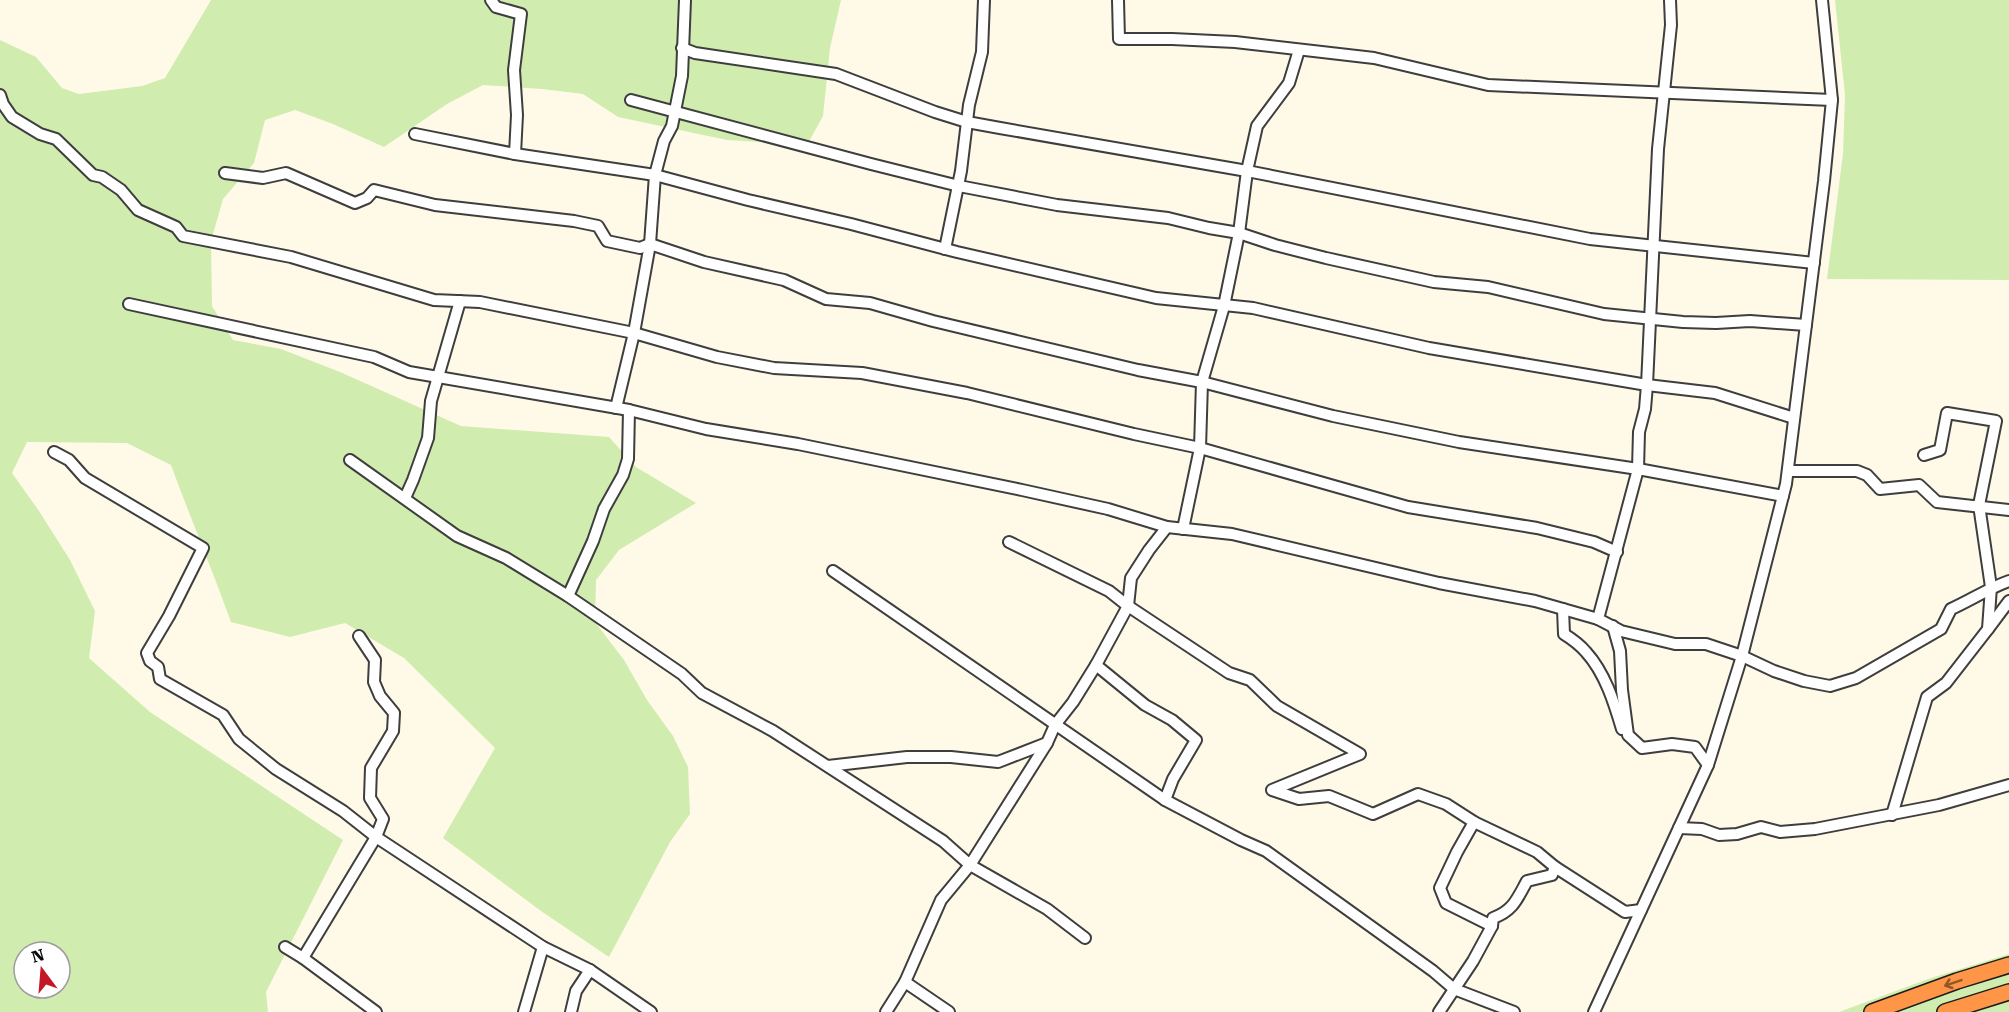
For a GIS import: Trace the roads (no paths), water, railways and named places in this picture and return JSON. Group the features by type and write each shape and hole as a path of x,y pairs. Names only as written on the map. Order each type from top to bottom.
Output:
{"highway":[{"path":"1872,1012 2009,965"},
{"path":"1945,1012 2009,992"}],"street":[{"path":"491,0 496,7 521,14 514,70 517,115 515,154"},
{"path":"616,408 634,333 650,244 655,175 664,141 672,126 682,76 685,0"},
{"path":"945,249 962,171 969,105 982,52 984,0"},
{"path":"1118,0 1119,39 1225,42 1374,58 1488,85 1832,100"},
{"path":"1598,619 1638,469 1639,432 1645,409 1658,149 1671,25 1670,0"},
{"path":"1594,1012 1708,765 1742,656 1783,496 1814,263 1832,100 1822,0"},
{"path":"682,48 695,53 836,74 967,122 1247,171 1590,239 1814,263"},
{"path":"1183,529 1200,448 1202,382 1224,306 1257,126 1289,83 1299,50"},
{"path":"0,95 12,117 40,134 56,140 93,175 102,177 121,190 138,210 176,227 183,236 291,256 434,300 480,302 634,333 717,357 774,368 862,373 967,393 1200,448 1408,507 1537,528 1594,542 1617,552"},
{"path":"631,100 959,186 1057,205 1168,218 1209,228 1239,232 1316,255 1434,282 1488,287 1604,314 1683,322 1750,321 1806,325"},
{"path":"415,135 515,154 655,175 945,249 1156,298 1253,308 1429,348 1647,385 1715,393 1794,418"},
{"path":"225,173 263,178 286,173 355,202 367,198 374,190 435,205 574,221 598,226 607,241 640,248 650,244 704,262 784,280 826,299 870,303 933,321 1138,370 1202,382 1333,416 1459,442 1638,469 1783,496"},
{"path":"405,498 428,438 431,401 443,367 460,302"},
{"path":"129,304 374,357 409,372 536,392 629,410 706,429 798,444 1108,509 1167,527 1232,534 1439,584 1535,601 1598,619 1621,631 1675,644 1706,644 1742,656 1774,671 1804,681 1830,686 1856,678 1941,628 1951,609 2009,581"},
{"path":"568,596 593,541 604,509 623,475 628,459 629,410"},
{"path":"1924,455 1940,450 1947,413 1996,421 1979,505 1991,588 1988,629"},
{"path":"54,452 69,460 85,478 203,548 147,653 150,661 158,667 160,679 224,716 239,739 276,769 343,811 376,837 543,947 590,970 651,1012"},
{"path":"350,460 458,536 506,558 568,596 682,674 702,693 773,731 828,766 943,841 970,865 1047,909 1085,938"},
{"path":"1788,471 1857,471 1868,475 1880,489 1919,485 1937,502 2009,510"},
{"path":"885,1012 905,982 941,900 970,865 1047,743 1055,725 1073,702 1096,665 1128,606 1131,578 1167,527"},
{"path":"1009,542 1109,591 1229,673 1250,680 1277,706 1360,754 1272,790 1299,799 1329,796 1373,814 1418,794 1446,804 1474,822 1537,852 1555,867 1625,912 1641,910"},
{"path":"833,571 1165,800 1266,851 1454,989 1514,1012"},
{"path":"1892,815 1927,697 1946,683 2009,601"},
{"path":"1563,609 1564,634 1585,650 1598,667 1623,730 1642,748 1672,744 1695,747 1708,765"},
{"path":"1613,627 1620,651 1628,735"},
{"path":"303,958 376,837 383,819 370,798 371,768 393,731 393,713 380,696 374,682 375,660 359,636"},
{"path":"1096,665 1145,705 1172,720 1196,740 1173,779 1165,800"},
{"path":"828,766 907,757 951,757 998,762 1047,743"},
{"path":"1679,828 1702,829 1719,835 1737,834 1761,827 1779,832 1815,828 1939,805 2009,785"},
{"path":"1474,822 1440,888 1446,903 1492,926"},
{"path":"1439,1012 1473,961 1492,926 1493,918 1506,913 1527,881 1552,875 1555,867"},
{"path":"285,947 376,1012"},
{"path":"524,1012 543,947"},
{"path":"571,1012 576,991 590,970"},
{"path":"905,982 949,1012"}]}
